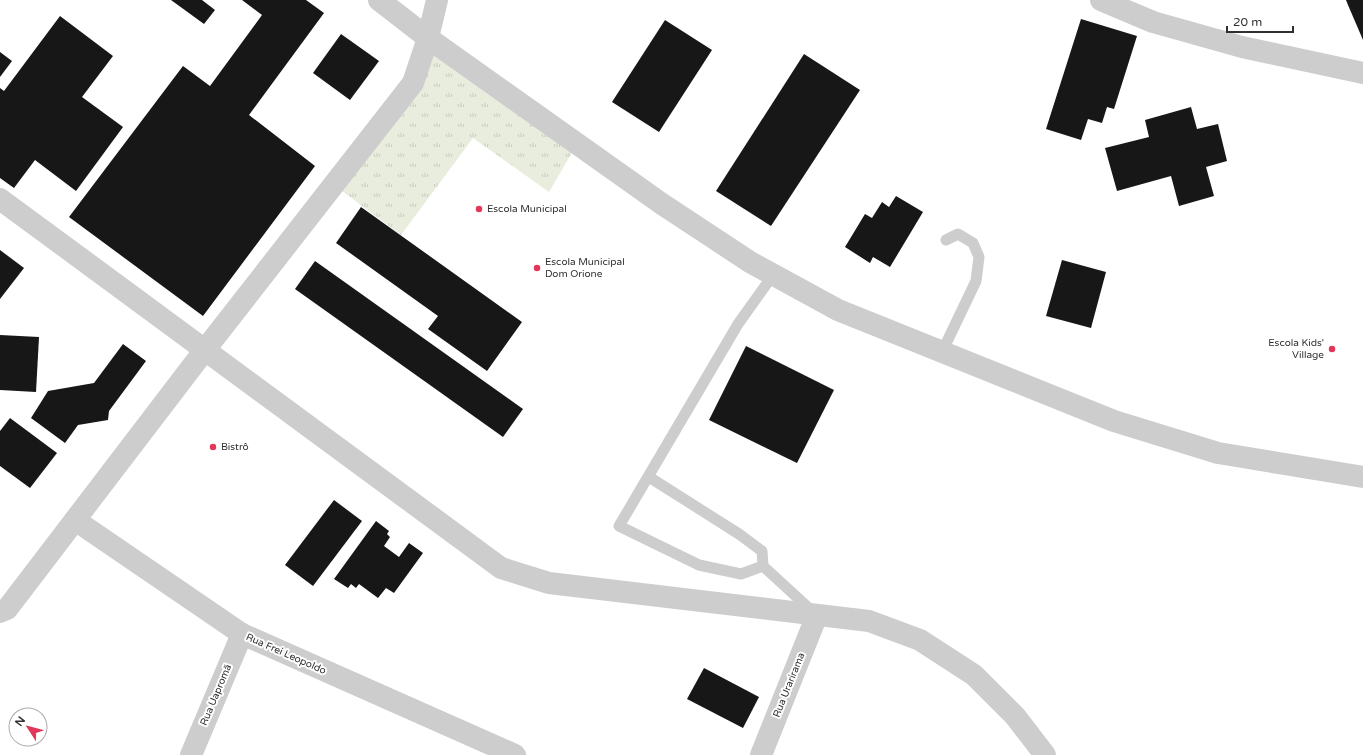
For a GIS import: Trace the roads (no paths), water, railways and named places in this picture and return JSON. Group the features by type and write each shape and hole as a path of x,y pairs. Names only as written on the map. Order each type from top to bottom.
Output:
{"street":[{"path":"379,0 428,38 662,204 750,262 838,310 1114,421 1218,453 1363,476"},
{"path":"0,612 7,609 204,351 413,83 428,38 437,0"},
{"path":"1101,0 1153,22 1235,45 1363,73"},
{"path":"0,199 204,351 501,568 549,583 869,621 920,640 974,675 1015,716 1045,755"},
{"name":"Rua Frei Leopoldo","path":"75,520 242,634 515,755"},
{"name":"Rua Urarirama","path":"761,755 817,615"},
{"name":"Rua Uapromã","path":"191,755 242,634"}],"lane":[{"path":"942,352 976,281 979,257 973,243 958,234 946,240"},
{"path":"764,566 741,574 699,564 619,526 738,324 773,275"},
{"path":"648,477 739,534 762,551 764,566 799,600 817,615"}],"place":[{"name":"Escola Municipal","path":"479,209"},
{"name":"Escola Municipal Dom Orione","path":"537,268"},
{"name":"Escola Kids' Village","path":"1332,349"},
{"name":"Bistrô","path":"213,447"}]}
